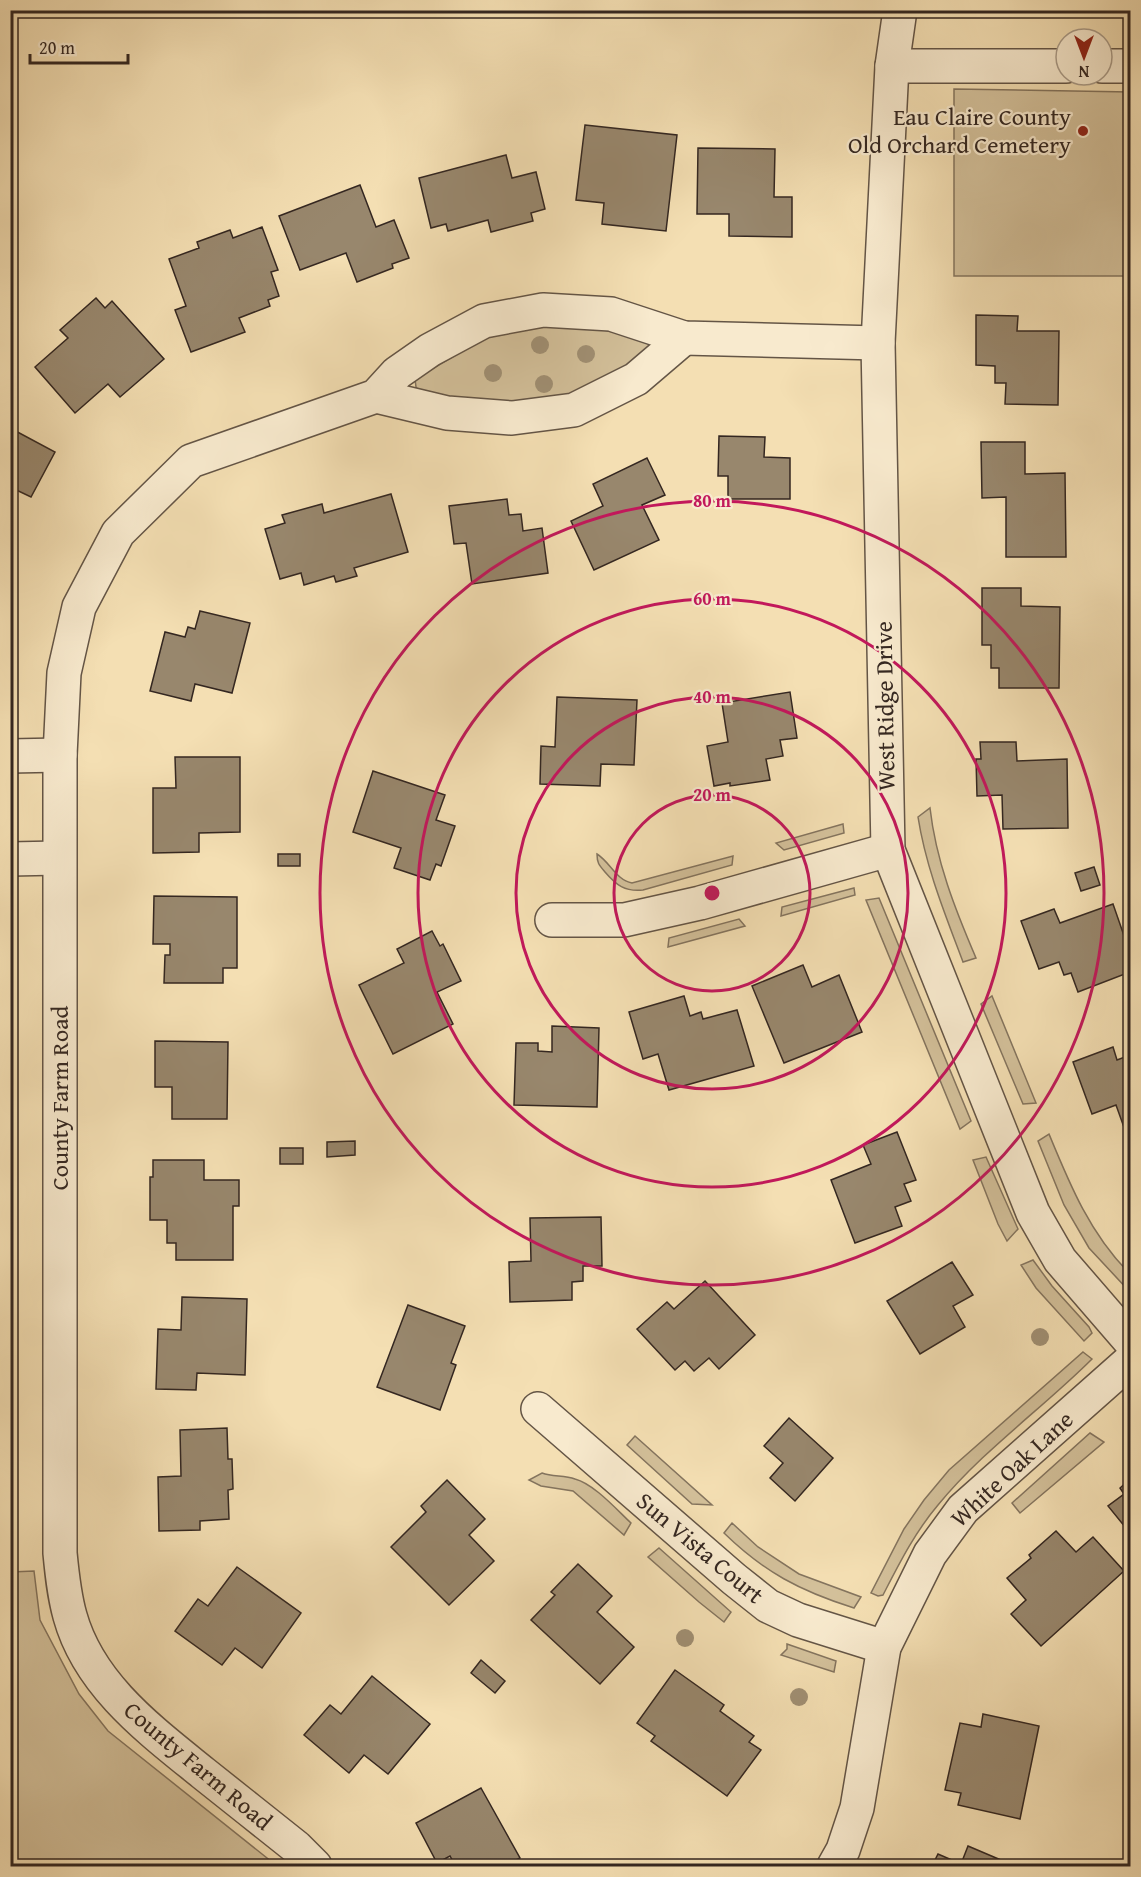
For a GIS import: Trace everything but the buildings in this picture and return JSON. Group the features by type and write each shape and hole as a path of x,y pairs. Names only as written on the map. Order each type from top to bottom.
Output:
{"street":[{"name":"West Ridge Drive","path":"900,10 892,66 878,343 888,850 1034,1213 1060,1260 1131,1341"},
{"path":"892,66 1054,66"},
{"path":"1114,66 1131,66"},
{"name":"County Farm Road","path":"315,1866 296,1847 129,1711 106,1685 85,1652 70,1617 60,1553 59,858 64,673 79,608 118,533 191,462 376,396 397,373 414,361 484,321 543,310 610,314 684,338 878,343"},
{"path":"376,396 447,413 512,418 574,410 636,379 684,338"},
{"path":"10,756 60,755"},
{"path":"552,920 624,920 700,903 888,850"},
{"path":"10,859 59,858"},
{"name":"White Oak Lane","path":"834,1866 843,1850 857,1808 884,1647 930,1554 963,1509 1131,1361"},
{"name":"Sun Vista Court","path":"538,1409 768,1606 798,1620 884,1647"}],"shaded area":[{"path":"954,89 1130,92 1130,276 954,276"},
{"path":"572,323 645,339 650,345 632,363 576,393 539,402 474,403 419,392 416,387 415,379 481,340 513,330"},
{"path":"930,808 947,884 976,958 963,962 937,891 921,836 918,817"},
{"path":"843,824 844,833 784,850 776,843"},
{"path":"597,854 617,875 632,883 733,856 732,865 637,890 626,889 613,881 600,866"},
{"path":"854,888 855,895 781,916 782,907"},
{"path":"879,898 971,1121 960,1129 866,900"},
{"path":"739,919 745,926 668,947 669,938"},
{"path":"992,996 1036,1103 1023,1104 981,1004"},
{"path":"1049,1134 1073,1190 1092,1226 1130,1274 1130,1292 1089,1248 1064,1205 1038,1141"},
{"path":"986,1157 1018,1229 1007,1241 973,1160"},
{"path":"1033,1260 1052,1286 1089,1327 1092,1333 1084,1341 1036,1288 1021,1265"},
{"path":"1083,1352 1092,1359 955,1485 922,1526 883,1595 878,1596 871,1593 904,1529 949,1470"},
{"path":"1090,1433 1104,1442 1020,1513 1012,1503"},
{"path":"635,1436 712,1505 692,1504 627,1445"},
{"path":"542,1473 575,1479 597,1491 631,1523 624,1535 573,1491 541,1486 529,1480"},
{"path":"732,1523 758,1547 799,1574 861,1597 854,1608 817,1595 784,1579 754,1559 724,1533"},
{"path":"659,1548 731,1612 724,1622 648,1557"},
{"path":"34,1571 40,1620 79,1694 108,1731 277,1866 11,1866 11,1572"},
{"path":"787,1644 836,1661 834,1672 781,1655 787,1649"}],"place":[{"name":"Eau Claire County Old Orchard Cemetery","path":"1083,131"}]}
